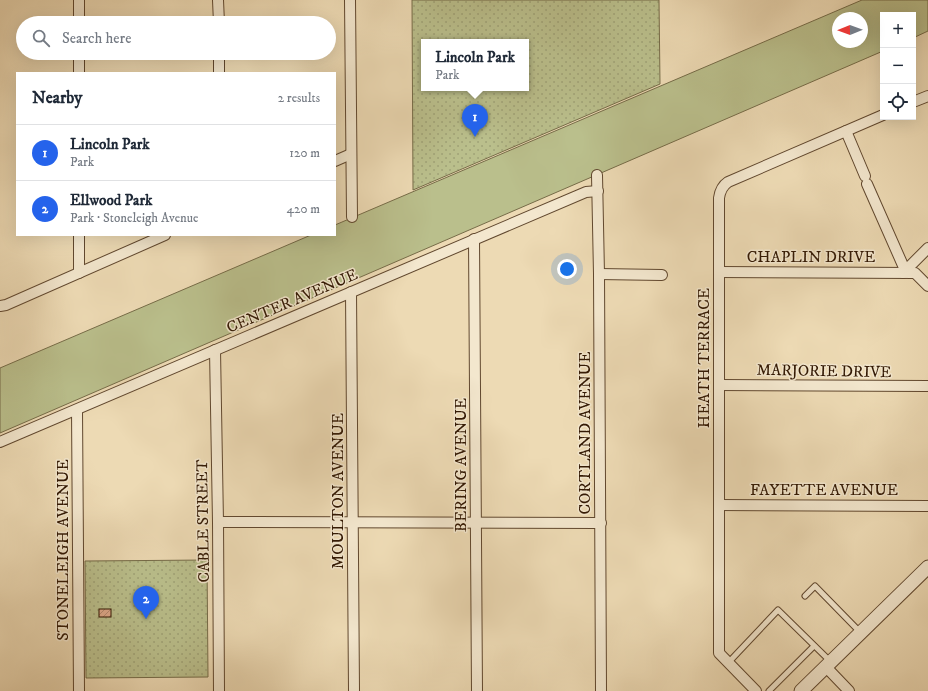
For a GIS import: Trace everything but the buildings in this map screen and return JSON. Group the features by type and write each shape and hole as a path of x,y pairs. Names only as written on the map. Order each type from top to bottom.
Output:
{"street":[{"path":"78,0 79,16"},
{"path":"218,0 219,16"},
{"path":"350,0 352,217"},
{"path":"79,60 79,72"},
{"path":"219,60 219,72"},
{"path":"916,101 928,96"},
{"name":"HEATH TERRACE","path":"756,691 719,653 720,191 728,182 880,116"},
{"path":"846,131 904,272 928,248"},
{"path":"336,161 351,154"},
{"name":"CORTLAND AVENUE","path":"597,175 601,524 601,691"},
{"name":"CENTER AVENUE","path":"0,442 474,239 586,192 598,191"},
{"path":"79,236 79,272"},
{"path":"0,306 6,305 163,236"},
{"name":"BERING AVENUE","path":"474,239 477,691"},
{"name":"CHAPLIN DRIVE","path":"719,272 904,272 915,273 928,286"},
{"path":"599,274 662,275"},
{"name":"MOULTON AVENUE","path":"352,292 354,691"},
{"name":"CABLE STREET","path":"215,350 219,691"},
{"name":"MARJORIE DRIVE","path":"719,385 928,386"},
{"name":"STONELEIGH AVENUE","path":"77,410 79,691"},
{"name":"FAYETTE AVENUE","path":"719,505 928,506"},
{"path":"218,522 476,522 601,524"},
{"path":"802,691 928,567"},
{"path":"828,664 849,691"}],"lane":[{"path":"805,596 815,586 861,632"},
{"path":"728,663 778,610 814,646 828,664"},
{"path":"769,691 814,646"}],"green space":[{"path":"412,0 659,0 660,84 413,190"},
{"path":"862,0 928,0 928,31 916,37 916,12 880,12 880,52 0,433 0,368 309,236 336,236 336,225 832,13 832,48 868,48 868,12 834,12"},
{"path":"207,560 208,677 86,678 85,561"}],"place":[{"name":"Lincoln Park","path":"475,137"},
{"name":"Ellwood Park","path":"146,619"}]}
